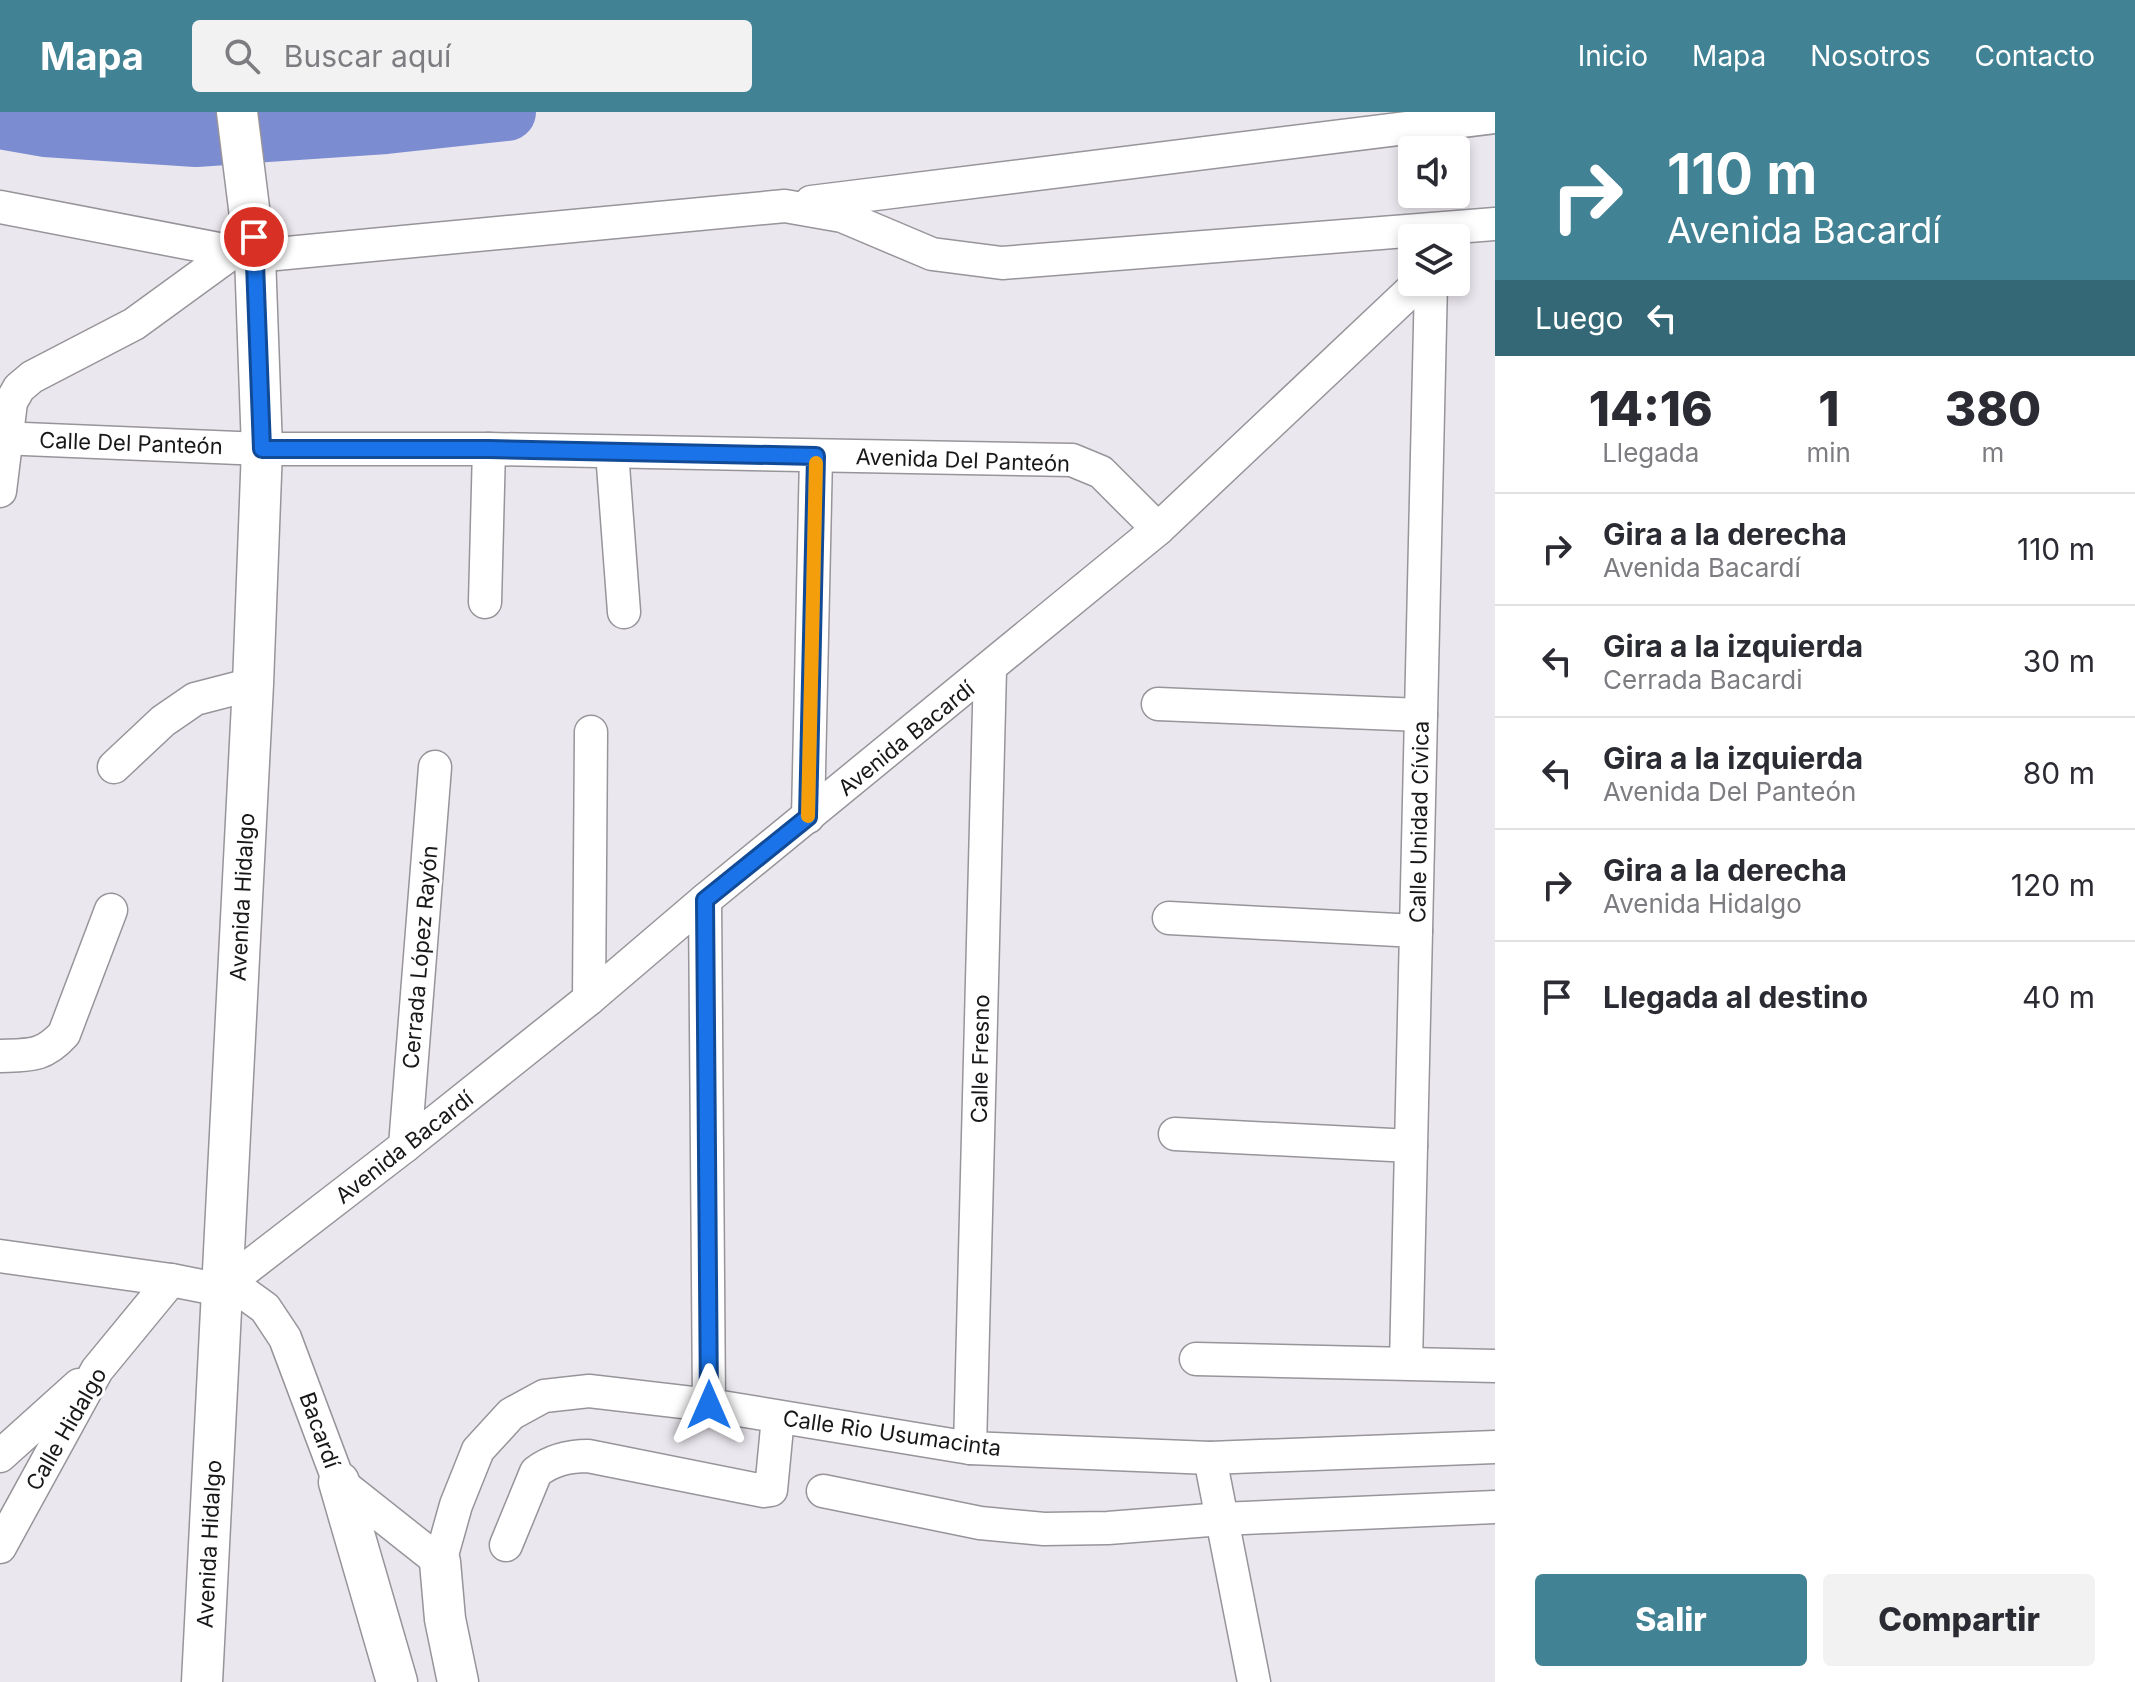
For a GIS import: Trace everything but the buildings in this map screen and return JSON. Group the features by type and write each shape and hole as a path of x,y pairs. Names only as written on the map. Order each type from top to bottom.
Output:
{"main road":[{"name":"Avenida Hidalgo","path":"202,1682 253,684 262,449 237,112"},
{"path":"339,1482 397,1682"},
{"path":"440,1562 445,1619 458,1682"}],"street":[{"path":"0,207 247,242 785,206 1495,117"},
{"path":"785,206 842,216 932,254 1002,263 1490,225"},
{"path":"1470,240 1490,225"},
{"path":"0,491 4,438 11,402 19,388 32,377 134,324 247,242"},
{"name":"Avenida Bacardí","path":"221,1288 589,999 705,900 1158,529 1405,296"},
{"name":"Calle Unidad Cívica","path":"1406,1363 1431,296"},
{"name":"Calle Del Panteón","path":"4,438 262,449"},
{"name":"Avenida Del Panteón","path":"262,449 489,449 1072,460 1101,472 1158,529"},
{"path":"485,602 489,449"},
{"path":"612,452 624,612"},
{"path":"808,817 816,456"},
{"name":"Calle Fresno","path":"970,1448 990,669"},
{"path":"114,767 163,721 195,699 253,684"},
{"path":"1158,704 1421,715"},
{"path":"589,999 591,732"},
{"name":"Cerrada López Rayón","path":"405,1146 435,767"},
{"path":"705,900 709,1405"},
{"path":"0,1056 29,1055 51,1049 64,1034 111,910"},
{"path":"1169,918 1416,931"},
{"path":"1175,1134 1411,1146"},
{"name":"Bacardí","path":"0,1256 171,1280 247,1295 265,1308 285,1338 339,1482 440,1562"},
{"name":"Calle Hidalgo","path":"0,1547 97,1370 171,1280"},
{"path":"1196,1359 1495,1366"},
{"path":"0,1456 97,1370"},
{"name":"Calle Rio Usumacinta","path":"440,1562 456,1505 478,1450 511,1414 544,1396 589,1391 709,1405 970,1448 1210,1458 1495,1447"},
{"path":"506,1545 536,1472 546,1465 573,1456 588,1456 771,1490 778,1417"},
{"path":"1210,1458 1254,1682"},
{"path":"823,1491 980,1523 1044,1529 1495,1507"}],"waterway":[{"path":"0,120 45,128 196,138 386,125 507,112"}],"slow traffic":[{"path":"808,816 816,463"}],"route":[{"path":"254,237 262,449 489,449 816,456 808,817 705,900 709,1405"}]}
